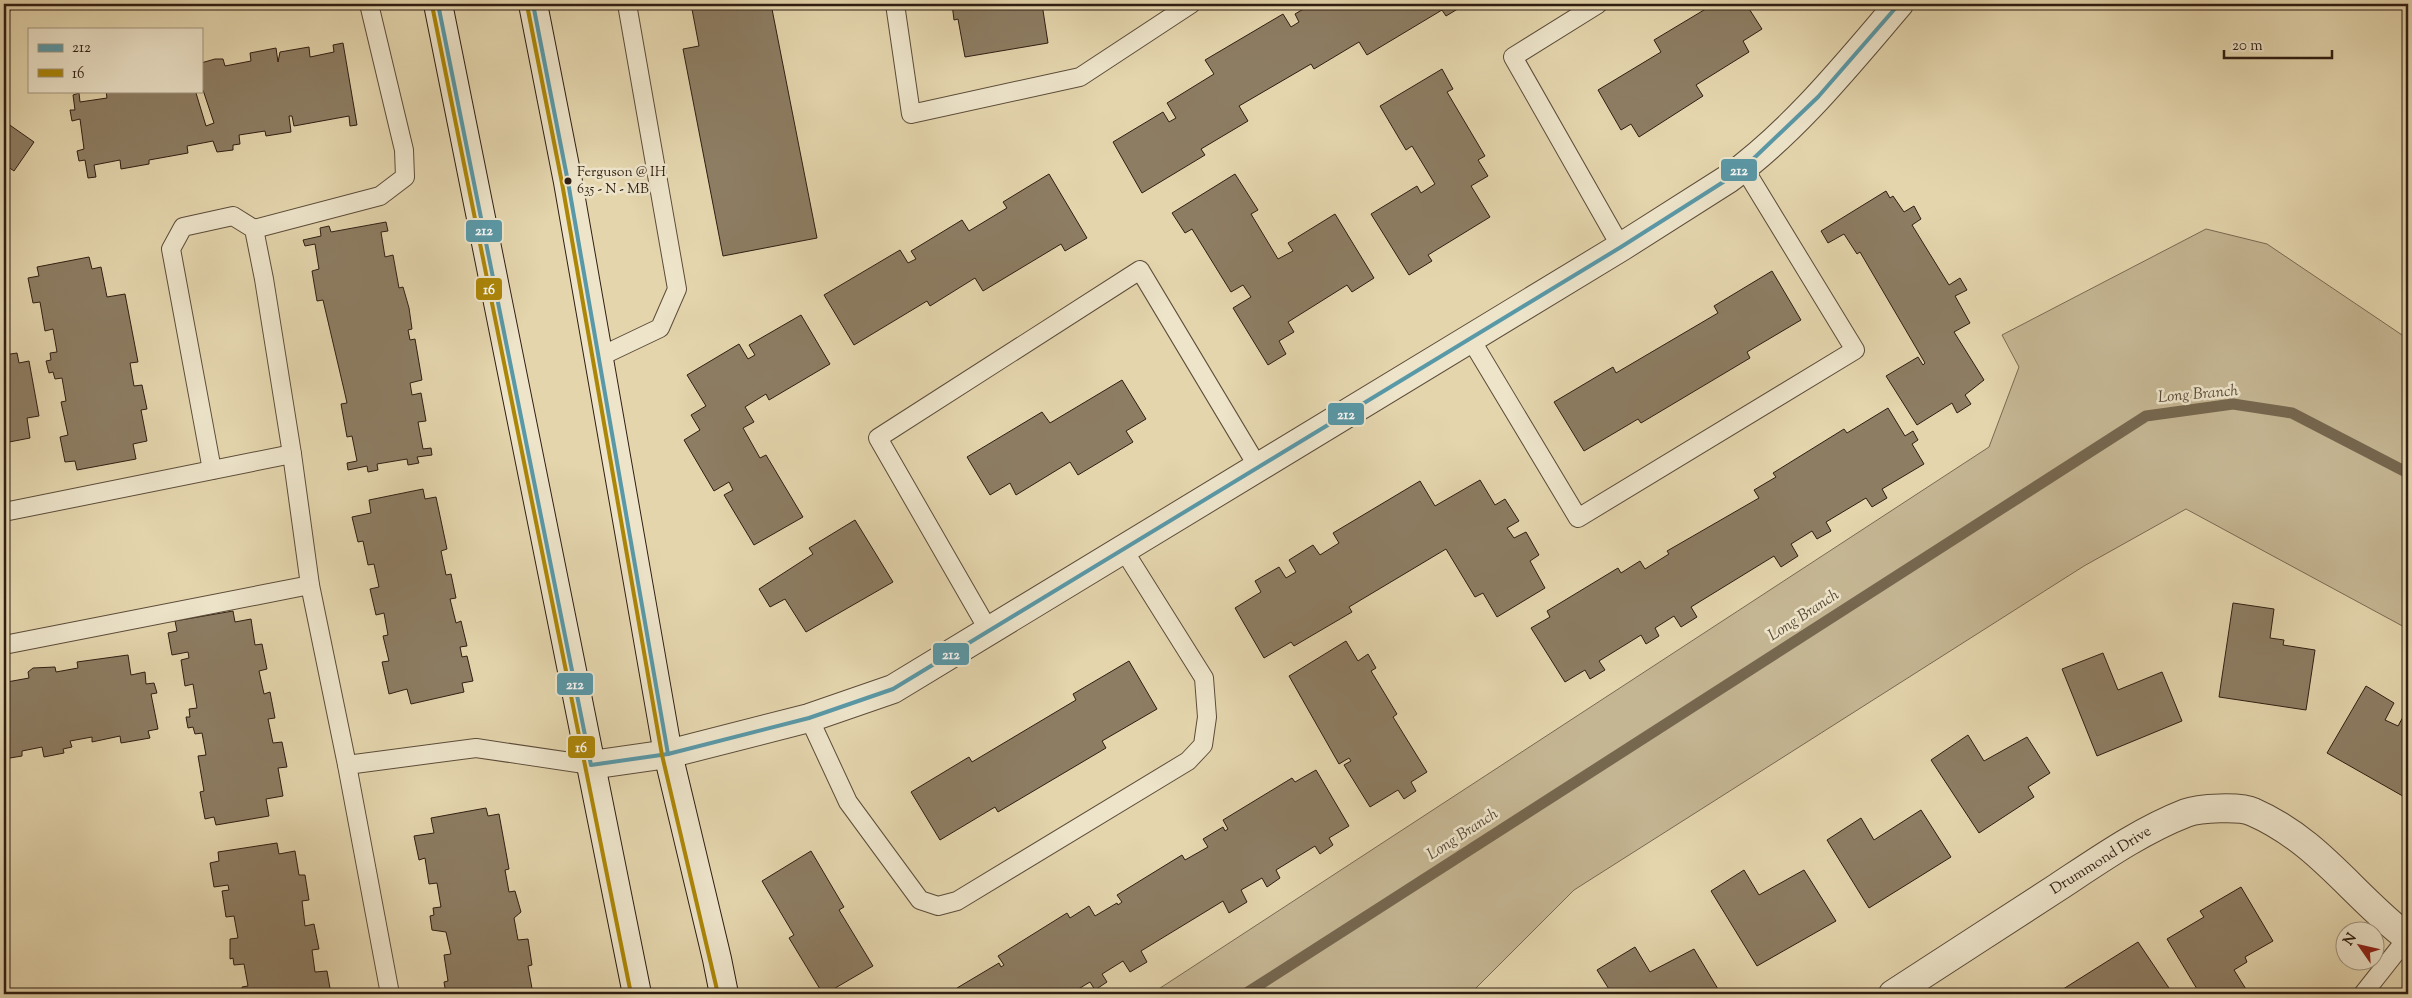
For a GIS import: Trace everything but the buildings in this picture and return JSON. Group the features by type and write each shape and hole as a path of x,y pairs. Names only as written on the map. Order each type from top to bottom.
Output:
{"street":[{"path":"438,4 636,994"},
{"path":"533,4 568,182 597,358 668,754 718,959 724,994"},
{"path":"591,765 668,754 809,718 893,689 1621,247 1744,168 1818,97 1899,4"},
{"name":"Drummond Drive","path":"1893,994 2136,836 2188,812 2222,809 2251,811 2298,836 2346,879 2379,914 2408,937"}],"lane":[{"path":"212,470 171,249 183,227 233,216 254,229 380,196 405,177 404,150 369,4"},
{"path":"597,358 660,328 677,289 627,4"},
{"path":"895,4 911,114 1080,77 1191,4"},
{"path":"1598,4 1513,57 1621,247"},
{"path":"1470,338 1578,518 1855,350 1744,168"},
{"path":"254,229 264,279 292,454 310,585 347,765 390,994"},
{"path":"989,631 878,438 1140,270 1258,467"},
{"path":"4,512 292,454"},
{"path":"809,718 848,802 920,900 938,906 957,901 1188,762 1202,745 1208,717 1204,678 1123,550"},
{"path":"4,645 310,585"},
{"path":"347,765 476,748 591,765"},
{"path":"2363,994 2408,937"}],"shaded area":[{"path":"2206,229 2267,244 2408,339 2408,629 2186,509 2084,566 1574,890 1470,994 1151,994 1989,447 2019,367 2002,335"}],"waterway":[{"name":"Long Branch","path":"1245,994 2146,416 2233,404 2292,413 2408,473"}],"transit line":[{"name":"212","path":"438,4 591,765 668,754 809,718 893,689 1621,247 1728,179 1752,160 1818,97 1899,4"},
{"name":"212","path":"533,4 568,182 668,754"},
{"name":"16","path":"432,5 631,994"},
{"name":"16","path":"527,5 562,183 662,755 718,994"}],"place":[{"name":"Ferguson @ IH 635 - N - MB","path":"568,181"}]}
